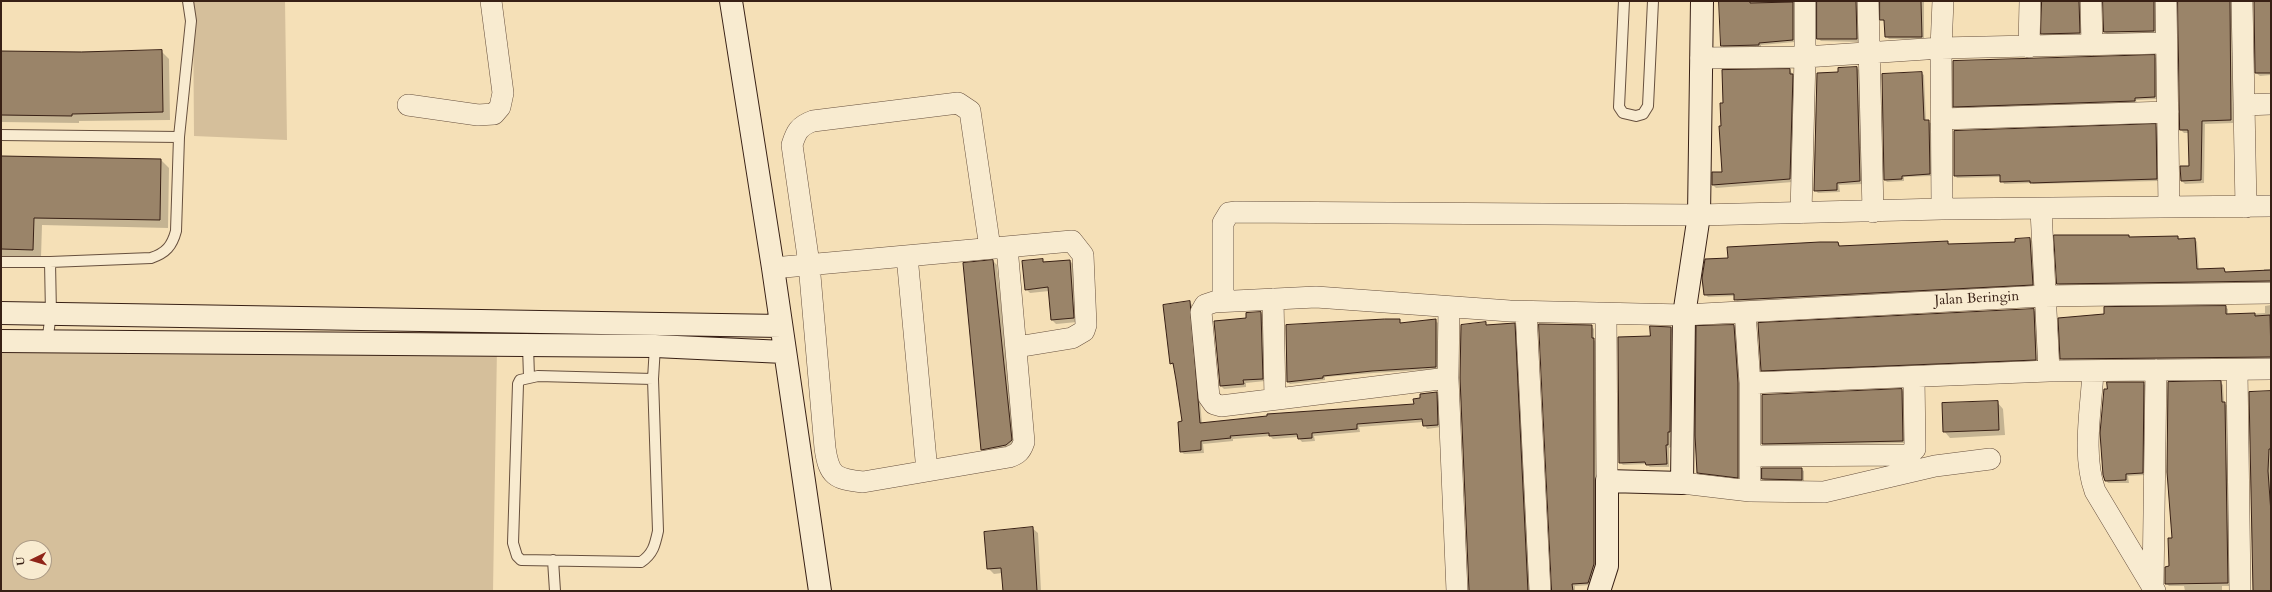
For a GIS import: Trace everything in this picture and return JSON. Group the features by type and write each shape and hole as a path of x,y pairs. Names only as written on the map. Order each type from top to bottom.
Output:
{"street":[{"path":"408,105 478,116 494,114 500,106 503,93 491,1"},
{"path":"731,1 773,268 784,352 820,591"},
{"path":"1682,483 1684,315 1699,215 1702,1"},
{"path":"1801,213 1805,1"},
{"path":"1868,1 1873,212"},
{"path":"1942,209 1941,48 1943,1"},
{"path":"2029,47 2030,1"},
{"path":"2091,1 2092,45"},
{"path":"2166,1 2169,207"},
{"path":"2242,1 2246,207"},
{"path":"1701,58 1805,57 1941,48 2166,44"},
{"path":"958,103 970,112 1017,347 1024,442 1022,449 1018,454 1009,457 863,482 845,480 833,474 828,466 809,264 792,145 796,133 801,125 813,121 958,103"},
{"path":"2244,105 2271,104"},
{"path":"1942,119 2168,112"},
{"path":"1223,301 1223,223 1230,214 1236,212 1699,215 1873,212 1942,209 2041,210 2271,206"},
{"path":"2041,210 2044,296 2049,371"},
{"path":"773,268 1072,241 1083,255 1086,325 1084,331 1072,338 1017,347"},
{"path":"907,256 927,471"},
{"name":"Jalan Beringin","path":"1448,378 1221,406 1214,404 1209,397 1201,312 1205,305 1223,301 1316,297 1526,312 1684,315 2044,296 2271,292"},
{"path":"1273,299 1275,399"},
{"path":"1449,306 1448,378 1457,591"},
{"path":"1526,312 1540,591"},
{"path":"1745,312 1750,383 1750,491"},
{"path":"1,313 781,326"},
{"path":"1599,591 1608,566 1606,314"},
{"path":"413,320 413,346"},
{"path":"1,341 413,346 655,346 784,352"},
{"path":"2154,588 2156,370"},
{"path":"2236,370 2240,591"},
{"path":"1750,383 2049,371 2271,370"},
{"path":"2093,372 2088,461 2090,478 2095,491 2154,588"},
{"path":"1750,456 1908,455 1915,449 1914,377"},
{"path":"1608,482 1682,483 1750,491 1824,492 1935,466 1990,459"}],"lane":[{"path":"1,262 50,262 151,258 161,255 172,245 176,231 179,137 191,21 188,1"},
{"path":"1624,1 1619,107 1622,114 1636,116 1643,114 1648,106 1653,1"},
{"path":"1,135 179,137"},
{"path":"47,342 51,314 50,262"},
{"path":"528,346 529,377"},
{"path":"653,379 529,377 520,380 518,384 514,550 517,556 522,560 641,562 649,557 654,548 658,531 653,379 655,346"},
{"path":"553,560 554,591"}],"shaded area":[{"path":"193,1 285,1 287,140 194,136"},
{"path":"6,333 497,348 493,591 1,591 1,356"}],"building":[{"path":"1719,1 1750,1 1750,3 1793,2 1793,40 1759,43 1759,45 1721,46"},
{"path":"1817,1 1856,1 1857,39 1817,39"},
{"path":"1880,1 1921,1 1922,37 1885,37 1884,20 1880,20"},
{"path":"2042,1 2079,1 2080,33 2041,34"},
{"path":"2103,1 2154,1 2154,31 2104,32"},
{"path":"2178,1 2230,1 2231,120 2202,121 2201,180 2181,181 2180,166 2189,166 2188,130 2180,130"},
{"path":"2271,1 2271,73 2255,73 2254,2"},
{"path":"162,50 163,112 72,114 72,116 1,115 1,51 81,52"},
{"path":"2155,55 2155,97 2135,98 2135,101 1953,107 1953,61"},
{"path":"1857,67 1860,181 1837,183 1837,190 1814,191 1817,73 1838,72 1838,68"},
{"path":"1790,69 1790,74 1793,74 1790,179 1712,185 1712,172 1722,172 1719,126 1721,126 1720,103 1723,103 1722,70"},
{"path":"1922,72 1924,120 1929,120 1930,174 1902,176 1902,179 1884,180 1882,74"},
{"path":"2156,124 2157,179 2030,183 2030,181 2000,182 2000,175 1954,176 1954,131"},
{"path":"1,156 161,159 160,220 34,218 33,250 1,249"},
{"path":"2054,235 2129,235 2129,237 2178,236 2178,239 2195,238 2197,269 2224,268 2225,272 2271,270 2271,281 2057,284"},
{"path":"2030,238 2033,285 1734,300 1734,294 1704,295 1702,278 1705,259 1728,258 1727,247 1820,242 1838,242 1839,246 1948,241 1948,244 2015,242 2015,239"},
{"path":"1043,259 1043,262 1070,260 1074,318 1051,320 1048,287 1025,290 1022,261"},
{"path":"993,260 1012,440 1006,445 981,450 963,263"},
{"path":"1190,301 1200,423 1267,416 1267,414 1414,404 1413,399 1420,398 1420,394 1437,392 1438,425 1423,426 1422,419 1357,424 1357,429 1312,433 1312,438 1298,439 1297,434 1269,436 1269,433 1230,436 1231,438 1201,441 1201,450 1180,452 1178,422 1182,421 1173,363 1170,364 1163,305"},
{"path":"2226,306 2226,314 2255,313 2255,316 2270,315 2271,357 2060,359 2058,318 2104,314 2104,307"},
{"path":"2034,309 2036,360 1761,371 1758,323"},
{"path":"1261,312 1263,379 1243,380 1244,384 1220,386 1214,321 1246,318 1246,313"},
{"path":"1400,319 1400,323 1436,319 1436,367 1372,371 1323,376 1323,378 1287,382 1286,325"},
{"path":"1486,322 1486,325 1515,323 1528,591 1469,591 1460,378 1461,325"},
{"path":"1539,324 1592,325 1592,338 1594,338 1594,564 1588,583 1572,584 1573,591 1552,591"},
{"path":"1734,325 1738,383 1738,478 1697,473 1695,435 1696,326"},
{"path":"1650,326 1671,327 1670,432 1668,432 1668,445 1666,445 1667,464 1646,465 1645,462 1619,463 1618,337 1650,336"},
{"path":"2221,381 2222,402 2225,402 2228,583 2165,584 2165,567 2169,566 2168,538 2172,538 2167,472 2168,382"},
{"path":"2107,382 2144,382 2143,473 2126,474 2126,480 2105,481 2103,475 2100,433 2104,389 2107,389"},
{"path":"1902,389 1903,441 1762,444 1762,395"},
{"path":"2271,391 2271,449 2269,449 2268,471 2271,513 2271,591 2253,591 2249,392"},
{"path":"1998,401 1999,430 1943,432 1942,403"},
{"path":"1762,468 1802,468 1802,480 1762,479"},
{"path":"1033,527 1037,591 1003,591 1001,568 987,569 984,532"}]}
